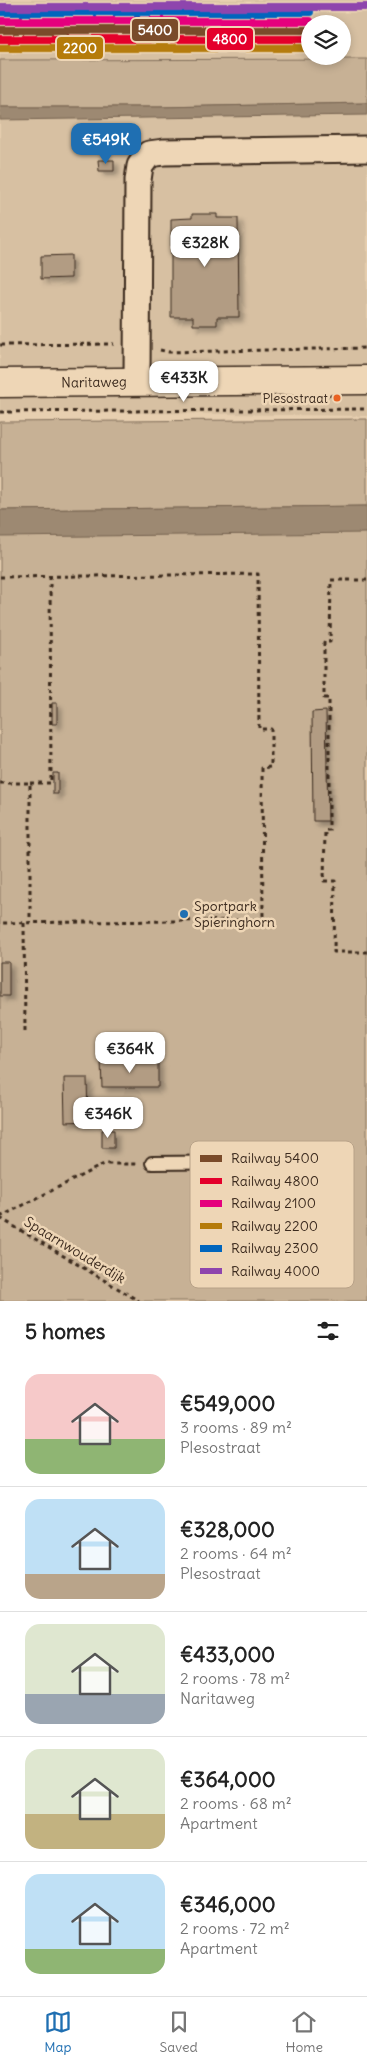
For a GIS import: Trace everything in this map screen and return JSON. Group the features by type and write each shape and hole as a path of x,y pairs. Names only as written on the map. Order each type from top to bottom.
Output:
{"street":[{"path":"137,382 138,180 140,166 149,154 164,152 367,149"},
{"name":"Naritaweg","path":"0,384 367,380"}],"lane":[{"path":"152,1163 190,1163"}],"path":[{"path":"0,346 137,344 169,352 367,348"},
{"name":"Naritaweg","path":"0,412 367,409"},
{"path":"0,577 258,574 259,729 271,729 271,768 262,768 263,920 0,923"},
{"path":"0,783 50,782 50,576"},
{"path":"367,580 330,580 330,642 324,642 324,698 329,698 329,830 324,830 324,881 335,881 334,952 367,952"},
{"path":"30,783 30,922"},
{"path":"24,922 25,1031"},
{"path":"0,1218 104,1164 152,1163"},
{"name":"Spaarnwouderdijk","path":"0,1218 139,1301"}],"shaded area":[{"path":"0,0 367,0 367,59 351,59 351,15 301,15 301,59 0,60"},
{"path":"301,59 301,65 351,65 351,59 367,59 367,103 159,107 0,107 0,60"},
{"path":"367,103 367,115 0,120 0,107 159,107"},
{"path":"367,111 367,416 0,411 0,118"},
{"path":"367,419 367,506 0,510 0,422"},
{"path":"367,506 367,533 0,537 0,510"},
{"name":"Sportpark Spieringhorn","path":"367,524 367,1301 0,1301 0,528"}],"building":[{"path":"98,160 114,160 114,171 99,171"},
{"path":"192,214 217,214 217,218 238,218 239,317 217,317 217,325 193,325 193,317 171,317 171,219 192,218"},
{"path":"71,255 71,278 41,279 41,256"},
{"path":"52,703 57,703 57,724 52,724"},
{"path":"326,711 328,821 313,821 312,712"},
{"path":"53,773 58,773 58,794 53,794"},
{"path":"0,962 9,962 9,996 0,996"},
{"path":"101,1061 158,1061 158,1087 102,1087"},
{"path":"64,1078 87,1078 88,1121 65,1122"},
{"path":"102,1130 114,1130 114,1148 102,1148"}],"rail line":[{"name":"4000","path":"0,7 367,7"},
{"name":"2300","path":"0,12 310,12"},
{"name":"2100","path":"0,21 301,21"},
{"name":"5400","path":"0,30 301,30"},
{"name":"4800","path":"0,39 301,39"},
{"name":"2200","path":"0,48 301,48"}],"place":[{"name":"Plesostraat","path":"337,398"},
{"name":"Sportpark Spieringhorn","path":"184,914"}]}
